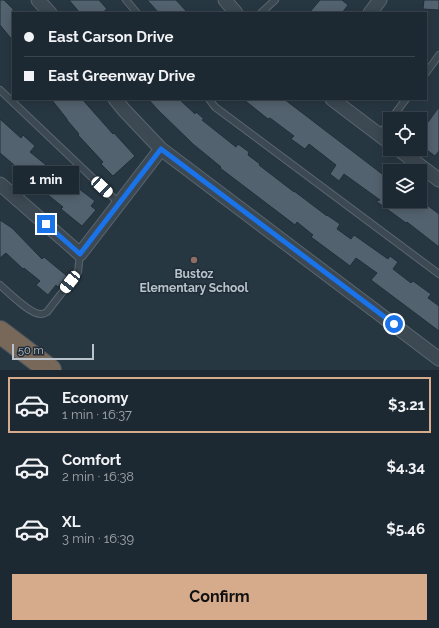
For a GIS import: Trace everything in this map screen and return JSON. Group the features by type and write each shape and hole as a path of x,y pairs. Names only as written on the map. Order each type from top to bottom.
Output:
{"highway":[{"path":"0,332 50,370"}],"street":[{"path":"38,0 49,12"},
{"path":"225,0 235,12"},
{"path":"371,12 380,0"},
{"path":"117,100 124,110 161,149 439,359"},
{"path":"333,100 383,138"},
{"path":"0,184 80,254 161,149"},
{"path":"407,156 439,180"}],"lane":[{"path":"126,0 136,12"},
{"path":"262,12 275,0"},
{"path":"427,72 439,56"},
{"path":"0,90 120,203"},
{"path":"210,100 216,107 439,274"},
{"path":"397,112 405,100"},
{"path":"379,135 383,130"},
{"path":"0,285 23,305 35,313 41,314 47,312 78,272 80,254"}],"building":[{"path":"0,0 4,0 13,9 12,40 0,25"},
{"path":"69,0 99,0 107,9 103,12 79,12"},
{"path":"147,0 176,0 187,12 158,12"},
{"path":"320,0 342,0 348,5 343,12 310,12"},
{"path":"424,0 439,0 439,10 423,9"},
{"path":"52,100 83,100 135,156 113,176 101,164 103,162 78,135 79,134"},
{"path":"149,100 180,100 195,114 196,112 204,119 202,120 236,147 238,144 249,152 248,155 260,164 259,165 294,192 340,224 337,229 351,239 354,235 388,259 390,256 398,262 393,269 411,283 413,281 431,294 428,298 439,306 439,331 371,280 377,273 356,258 350,266 311,237 313,235 297,222 295,225 220,168 221,167 193,144"},
{"path":"244,100 285,100 383,175 383,206 376,201 380,200 344,174 339,181 330,174 336,165 309,144 305,149 291,139 294,136 270,118 268,119"},
{"path":"439,107 439,151 435,156 427,150 427,123"},
{"path":"0,119 21,138 23,135 35,146 30,152 77,190 78,188 95,201 91,206 96,210 82,226 61,209 63,207 33,183 34,182 0,153"},
{"path":"427,205 439,214 439,247 407,222 406,223 386,208 427,208"},
{"path":"0,220 12,228 42,259 44,257 67,276 58,287 56,285 48,295 36,285 40,281 24,268 23,269 6,253 0,258"}],"place":[{"name":"Bustoz Elementary School","path":"194,260"}],"route":[{"path":"46,224 80,254 161,149 394,324"}]}
